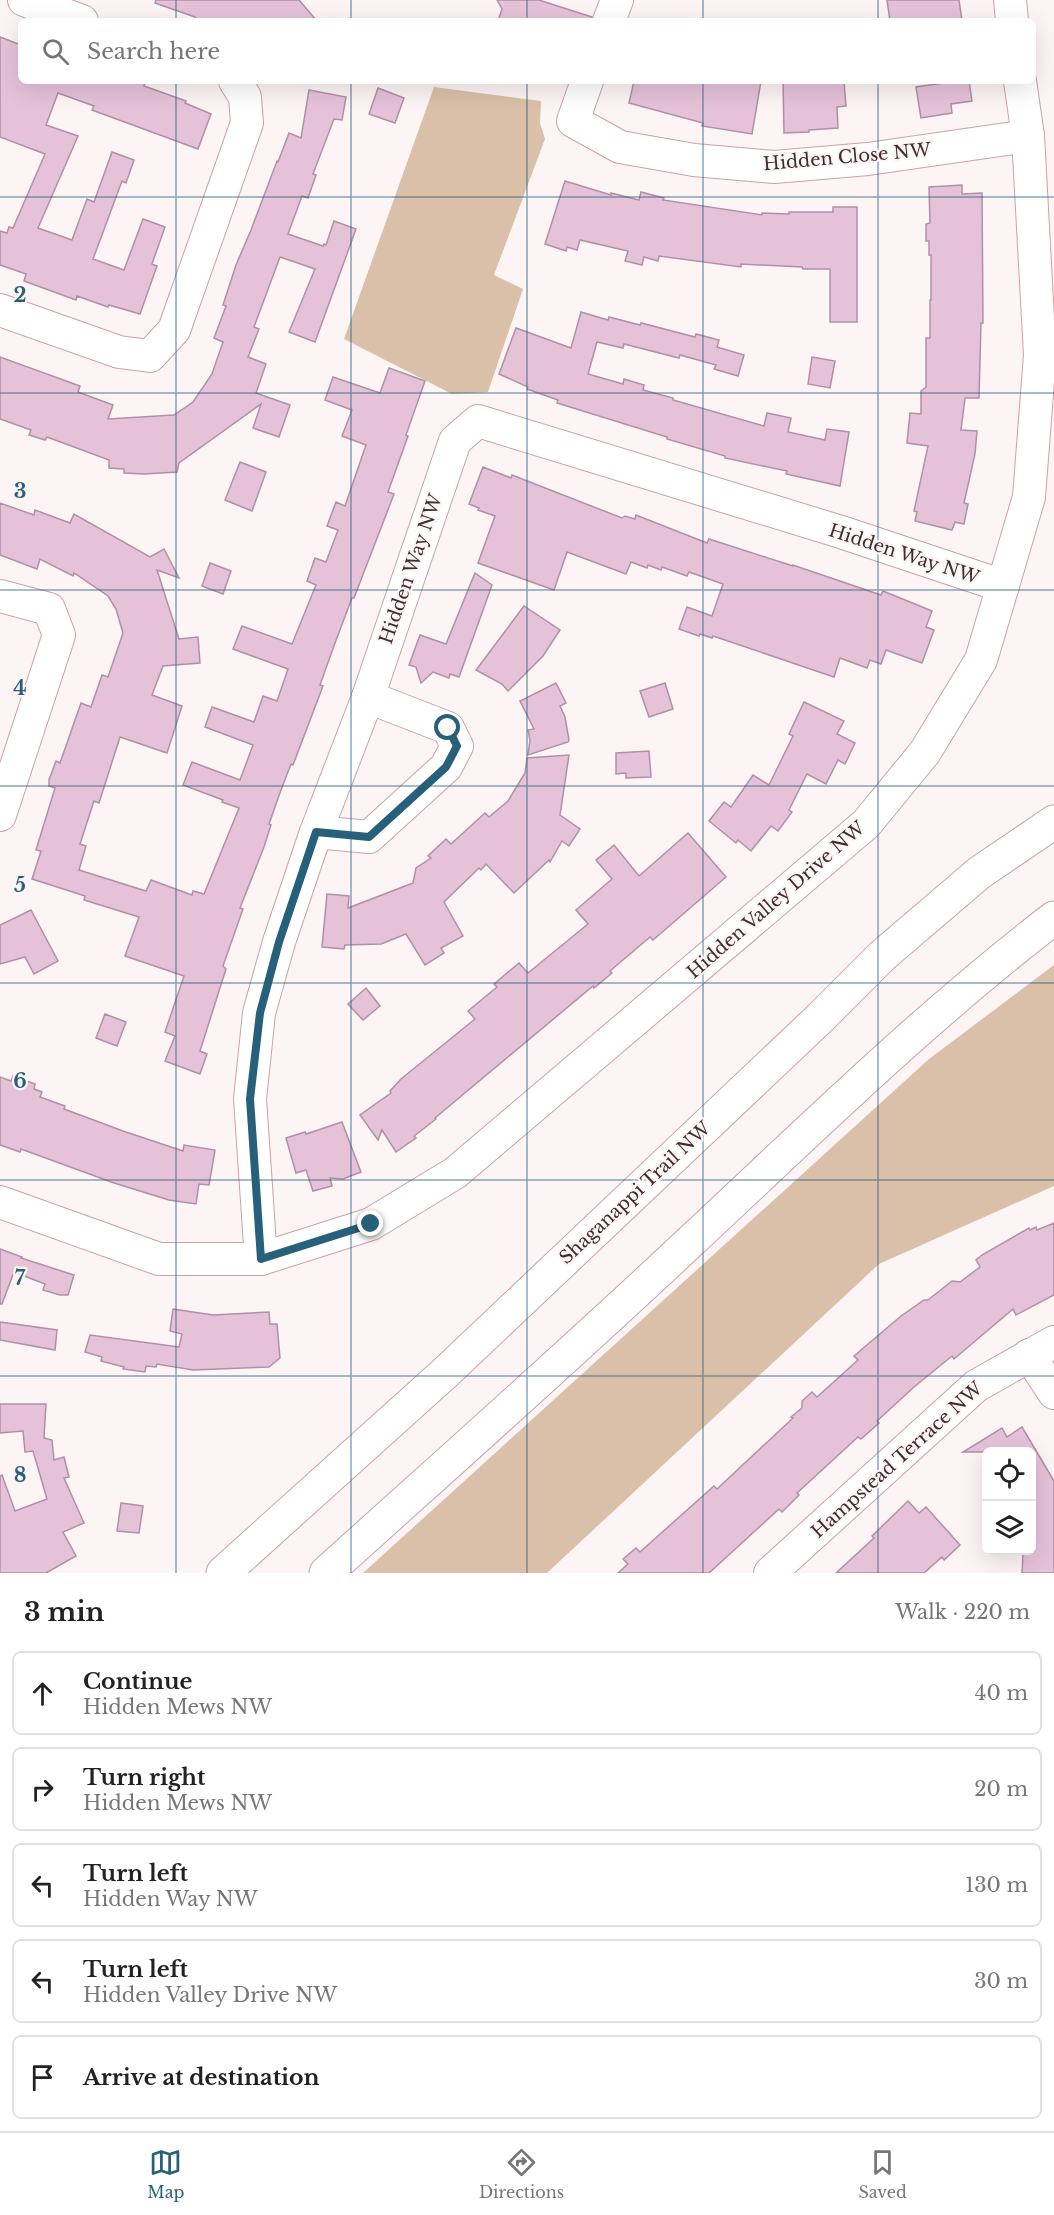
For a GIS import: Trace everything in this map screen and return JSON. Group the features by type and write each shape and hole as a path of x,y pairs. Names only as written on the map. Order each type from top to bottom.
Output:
{"main road":[{"path":"979,873 1054,808"},
{"name":"Shaganappi Trail NW","path":"223,1573 445,1373 819,1019 882,956 979,873 1054,822"},
{"path":"327,1573 627,1301 907,1039 999,960 1054,918"},
{"path":"907,1039 1054,944"}],"street":[{"path":"24,0 74,18"},
{"path":"610,18 617,0"},
{"path":"1010,0 1012,18"},
{"path":"0,310 119,352 150,356 174,330 247,123 245,97 237,84"},
{"name":"Hidden Close NW","path":"586,84 573,121 620,147 694,160 774,167 868,159 1028,136"},
{"name":"Hidden Valley Drive NW","path":"0,1202 159,1259 261,1259 371,1224 455,1173 866,824 926,752 981,660 1029,497 1040,355 1028,136 1020,84"},
{"name":"Hidden Way NW","path":"261,1259 250,1099 260,1013 279,942 316,832 368,697 455,441 478,421 841,532 1003,586"},
{"path":"0,596 49,609 59,635 0,816"},
{"path":"316,832 369,837 446,767 457,746 448,728 368,697"},
{"path":"1042,1348 1054,1393"},
{"name":"Hampstead Terrace NW","path":"770,1573 976,1386 1042,1348"}],"shaded area":[{"path":"434,87 541,101 540,123 545,139 494,275 523,289 488,392 452,394 344,339"},
{"path":"1054,965 1054,1186 879,1264 547,1573 363,1573 929,1059"}],"building":[{"path":"156,0 299,0 314,18 195,18 155,3"},
{"path":"497,0 539,0 592,17 499,18 502,9"},
{"path":"887,0 959,0 962,18 890,18"},
{"path":"0,37 18,44 18,84 144,84 144,86 186,101 185,103 211,114 198,149 92,110 94,106 58,93 46,125 78,136 38,228 72,240 87,199 94,202 112,152 134,160 126,183 122,181 93,259 124,270 143,219 165,227 152,264 157,266 140,314 109,305 108,307 77,296 76,300 24,281 26,274 0,265 0,231 7,233 9,227 13,228 45,154 0,137"},
{"path":"633,84 760,84 752,134 702,126 703,123 629,103"},
{"path":"783,84 844,84 846,106 837,107 838,128 784,133"},
{"path":"937,84 969,84 972,101 951,104 952,113 921,118 916,87"},
{"path":"378,88 404,98 395,123 369,114"},
{"path":"309,90 346,97 342,120 334,119 313,174 316,175 308,198 302,196 288,234 323,246 326,245 334,221 356,229 315,342 289,332 315,269 280,257 254,327 259,329 248,357 266,364 256,393 290,405 279,437 253,428 261,404 179,463 177,472 124,473 124,469 109,468 109,460 47,437 45,440 29,435 31,430 0,419 0,357 80,386 78,392 113,405 108,419 174,415 193,402 212,374 223,342 214,338 226,306 223,305 236,265 277,161 289,133 301,138"},
{"path":"565,181 611,195 611,193 639,200 641,192 664,198 663,200 762,215 762,213 833,212 833,207 857,207 857,322 830,322 830,269 741,264 741,267 659,256 658,261 644,257 642,265 625,261 628,251 580,240 577,250 567,247 566,251 545,244"},
{"path":"962,185 962,194 982,193 983,323 981,323 979,398 965,398 961,430 977,431 975,454 964,503 968,504 964,524 955,522 952,530 915,521 917,512 914,511 928,446 907,443 910,413 921,414 921,391 926,387 926,338 930,338 931,300 931,255 929,255 929,241 926,241 926,224 930,223 929,187"},
{"path":"581,312 608,320 609,317 695,337 696,334 719,340 717,347 744,355 738,376 714,369 716,365 680,355 679,358 624,344 623,348 597,342 588,374 623,384 624,379 644,385 643,390 764,426 767,413 791,418 788,432 825,440 827,429 849,432 840,486 786,474 787,471 725,458 725,456 667,439 667,437 557,403 558,400 527,389 528,387 499,374 516,328 571,348"},
{"path":"812,357 835,361 830,388 808,384"},
{"path":"389,368 425,381 388,492 394,494 335,643 320,685 323,686 281,790 264,847 240,908 243,909 223,966 226,969 200,1051 207,1054 200,1074 165,1061 175,1036 165,1032 184,976 125,956 139,917 84,900 85,896 32,879 41,851 36,850 55,788 49,786 49,780 56,761 60,763 81,703 91,707 102,675 108,677 123,633 116,609 108,596 74,573 73,576 40,559 37,569 0,555 0,503 34,515 35,510 70,523 74,514 150,557 164,549 179,578 157,570 179,639 198,637 200,663 163,666 152,695 182,706 167,753 120,737 99,803 94,801 80,844 86,846 79,870 146,891 151,880 192,895 193,891 204,894 239,808 183,785 192,762 240,780 253,745 205,727 212,707 254,722 263,696 277,701 288,669 233,649 242,626 292,644 316,585 307,581 315,558 326,562 338,530 327,526 336,502 345,506 366,445 342,436 352,410 325,400 333,377 380,393"},
{"path":"240,462 266,472 252,511 225,500"},
{"path":"483,467 511,478 512,475 622,518 625,516 635,519 636,515 707,543 709,539 881,595 883,591 932,611 926,627 934,630 922,663 886,650 881,664 870,660 867,668 840,658 834,677 713,636 712,638 700,634 699,636 679,629 687,607 712,616 723,584 689,572 687,576 662,567 661,570 648,565 647,568 631,562 626,574 567,552 554,590 478,563 495,516 469,504"},
{"path":"210,563 231,571 223,594 202,586"},
{"path":"475,573 492,585 459,677 450,674 449,678 433,672 421,683 416,667 409,665 420,635 446,644"},
{"path":"524,606 560,630 543,656 508,691 502,684 476,670"},
{"path":"556,683 566,703 560,706 565,717 569,740 528,755 530,740 528,730 534,729 520,701"},
{"path":"665,683 673,709 649,717 640,691"},
{"path":"804,702 844,721 837,734 855,743 845,764 838,760 826,784 807,774 789,810 792,812 778,831 771,826 751,851 738,840 736,843 709,821 724,802 731,807 753,775 769,785 793,736 789,734"},
{"path":"649,751 651,777 626,778 626,773 616,774 616,753"},
{"path":"569,755 560,815 580,829 569,846 562,841 550,862 549,860 514,893 486,864 481,870 479,868 444,902 463,936 441,948 444,953 425,965 406,934 381,944 345,945 344,949 322,947 327,894 349,896 348,908 413,883 416,868 431,858 428,856 446,839 451,844 485,813 489,817 508,801 525,773 527,758"},
{"path":"688,833 726,877 653,940 650,937 610,971 612,973 594,988 593,986 435,1118 414,1136 416,1138 396,1152 382,1130 378,1140 360,1115 391,1093 390,1091 401,1079 475,1019 468,1011 497,987 494,984 519,963 528,973 588,924 576,910 612,879 596,860 614,845 639,876"},
{"path":"31,910 58,961 34,974 25,957 0,964 0,925"},
{"path":"366,988 380,1006 363,1020 348,1004"},
{"path":"105,1014 126,1022 117,1046 96,1038"},
{"path":"13,1076 35,1084 34,1089 42,1092 40,1097 65,1106 64,1109 123,1131 183,1151 184,1145 215,1150 209,1185 199,1184 196,1204 169,1200 114,1183 21,1149 20,1152 0,1145 0,1077 11,1081"},
{"path":"342,1122 361,1172 343,1179 330,1178 332,1186 313,1191 306,1170 296,1173 286,1138"},
{"path":"1054,1223 1054,1295 1016,1315 1013,1309 954,1359 952,1356 914,1387 861,1439 858,1437 797,1493 799,1495 782,1512 779,1509 709,1573 618,1573 628,1564 623,1559 636,1548 640,1552 714,1486 717,1489 793,1418 791,1417 802,1408 802,1401 812,1392 817,1397 858,1360 854,1356 901,1316 924,1300 928,1300 952,1281 960,1282 980,1267 976,1260 982,1255 1029,1228 1030,1230 1036,1227 1037,1230"},
{"path":"0,1249 74,1275 68,1295 43,1290 45,1284 14,1272 2,1304 0,1304"},
{"path":"173,1309 213,1315 269,1312 270,1324 277,1324 280,1358 269,1367 193,1370 157,1364 156,1367 146,1366 145,1372 123,1369 124,1367 101,1361 102,1357 85,1352 90,1335 179,1347 182,1334 170,1331"},
{"path":"0,1322 57,1330 55,1350 0,1340"},
{"path":"0,1404 46,1404 44,1438 52,1440 54,1460 64,1457 69,1477 64,1478 84,1523 63,1532 76,1556 46,1573 0,1573 0,1476 2,1475 15,1511 47,1499 33,1451 25,1452 23,1431 0,1433"},
{"path":"1022,1427 1034,1447 982,1447 982,1452 963,1452 1002,1428 1007,1437"},
{"path":"1036,1451 1054,1481 1054,1573 1022,1573 1023,1555 1036,1555"},
{"path":"908,1501 919,1513 926,1507 960,1545 944,1560 942,1557 924,1573 836,1573 874,1538 872,1536"},
{"path":"121,1503 143,1506 139,1533 117,1531"}],"route":[{"path":"371,1224 261,1259 250,1099 260,1013 279,942 316,832 369,837 446,767 457,746 448,728"}]}
